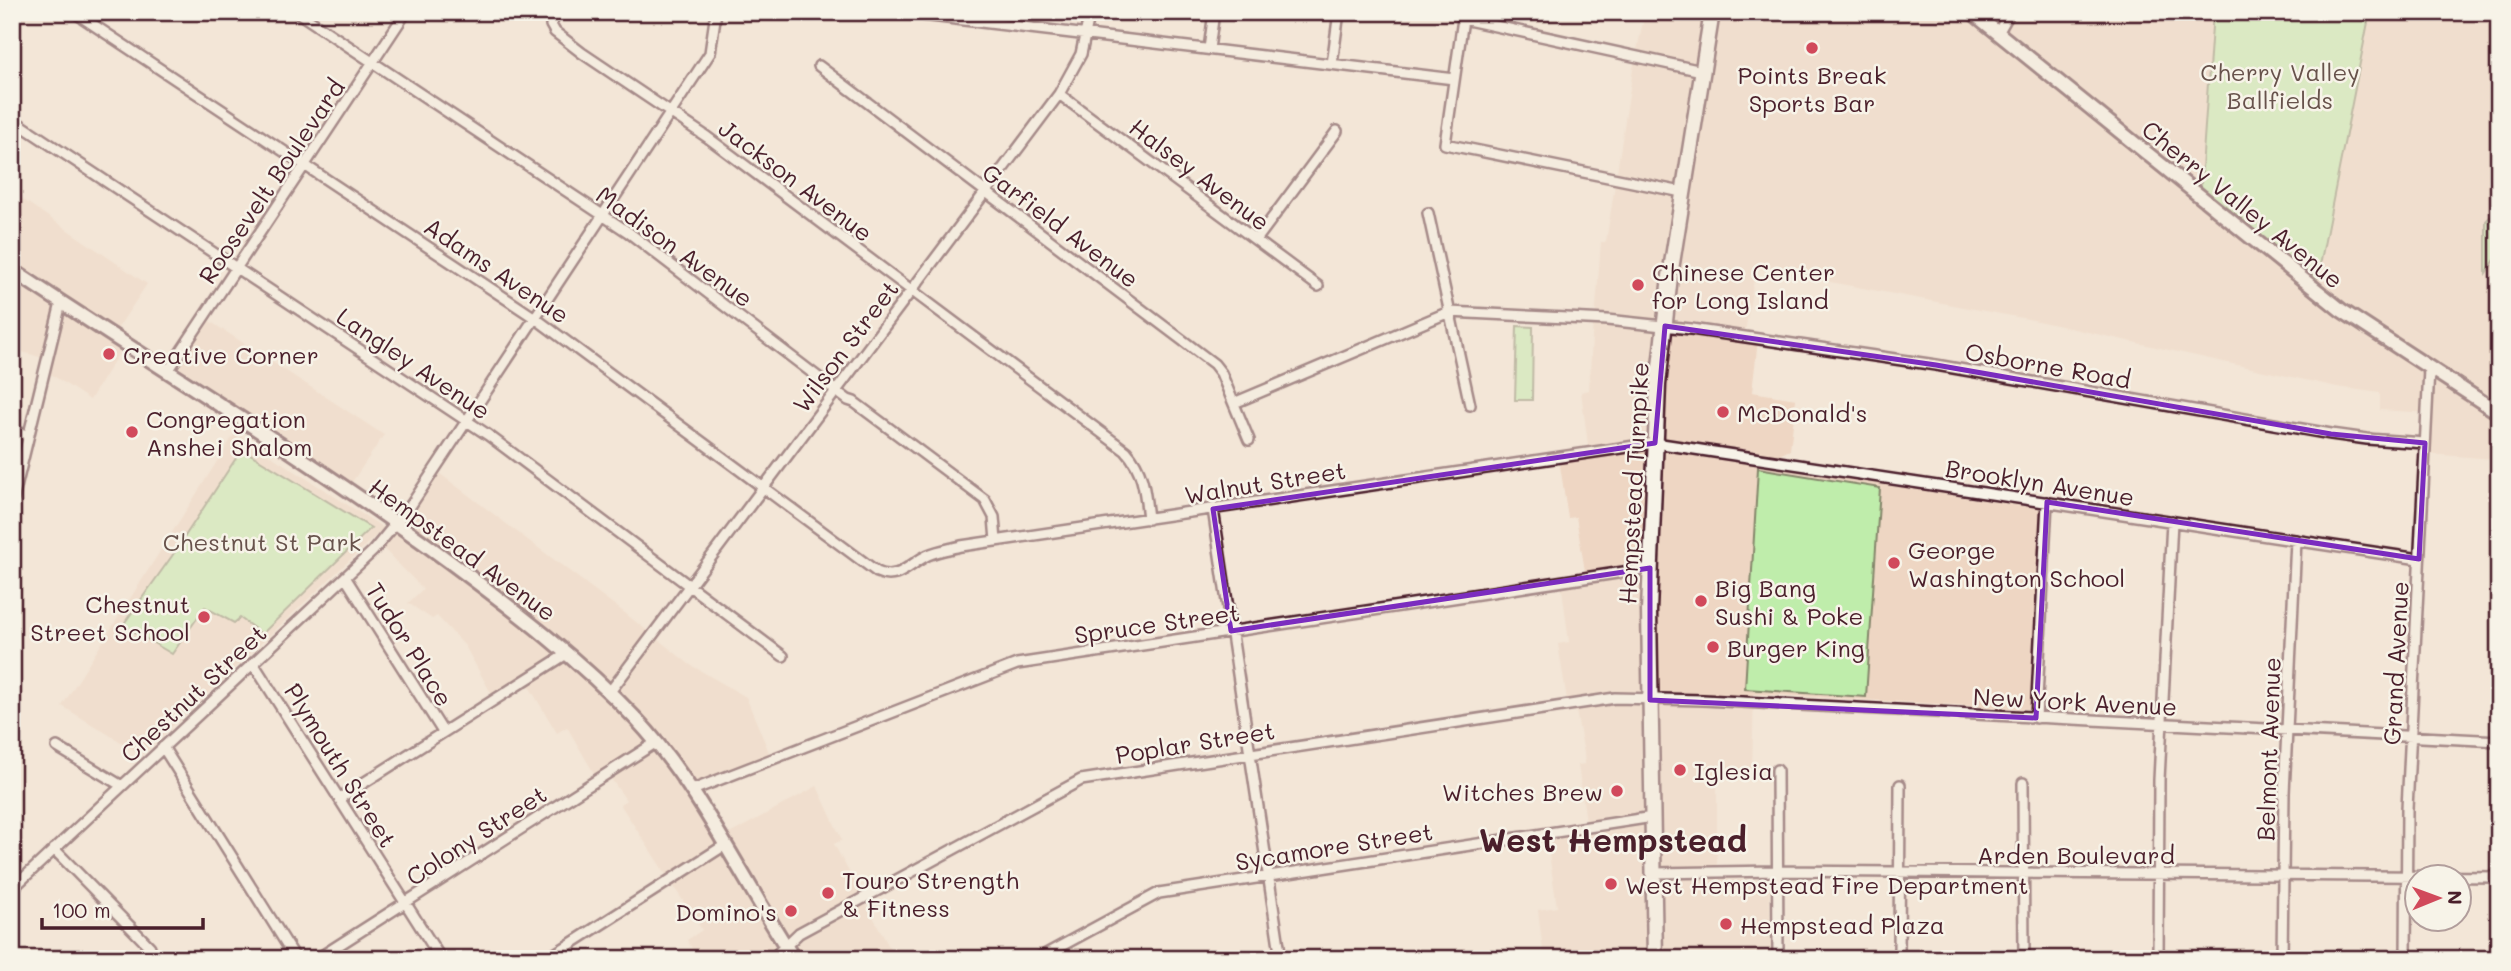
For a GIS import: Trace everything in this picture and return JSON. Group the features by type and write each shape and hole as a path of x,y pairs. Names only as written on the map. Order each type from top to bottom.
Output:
{"main road":[{"name":"Hempstead Turnpike","path":"1655,959 1650,568 1658,385 1682,192 1712,12"},
{"name":"Cherry Valley Avenue","path":"1972,12 2341,310 2499,413"},
{"name":"Hempstead Avenue","path":"12,271 397,523 568,653 636,719 655,743 725,845 794,959"}],"street":[{"name":"Adams Avenue","path":"74,12 535,317 887,577"},
{"name":"Madison Avenue","path":"297,12 628,232 985,500 994,517 996,541"},
{"name":"Roosevelt Boulevard","path":"168,371 406,12"},
{"name":"Jackson Avenue","path":"556,12 551,25 555,32 582,53 671,112 1126,451 1142,477 1148,519"},
{"name":"Chestnut Street","path":"12,889 373,551 397,523 603,216 709,52 716,12"},
{"path":"897,12 965,16 1087,35 1454,79"},
{"name":"Wilson Street","path":"609,693 1059,94 1076,67 1087,35 1090,12"},
{"path":"1209,49 1214,12"},
{"path":"1332,64 1339,12"},
{"path":"1998,33 2010,12"},
{"path":"1682,192 1445,144 1463,16 1702,71"},
{"name":"Garfield Avenue","path":"819,66 1214,364 1221,373 1249,440"},
{"name":"Halsey Avenue","path":"1059,94 1318,286"},
{"name":"Langley Avenue","path":"12,119 466,421 783,656"},
{"path":"1256,240 1337,131"},
{"path":"1427,212 1470,405"},
{"path":"12,504 61,303"},
{"path":"1234,403 1449,312"},
{"name":"Osborne Road","path":"1449,312 1607,320 1665,326 1936,365 2331,434 2425,443"},
{"name":"Grand Avenue","path":"2407,862 2410,737 2429,369"},
{"path":"12,432 29,435"},
{"name":"Walnut Street","path":"887,577 897,575 938,551 1655,443"},
{"name":"Brooklyn Avenue","path":"1655,443 2419,559"},
{"path":"2036,718 2047,502"},
{"path":"1213,509 1281,959"},
{"path":"2158,959 2158,780 2172,521"},
{"name":"Belmont Avenue","path":"2282,959 2287,731 2296,540"},
{"name":"Spruce Street","path":"690,791 1017,664 1650,568"},
{"name":"Tudor Place","path":"345,577 443,732"},
{"path":"340,799 568,653"},
{"name":"Plymouth Street","path":"253,663 441,959"},
{"name":"Poplar Street","path":"772,959 799,933 1081,780 1615,698 1650,700"},
{"name":"New York Avenue","path":"1650,700 1703,700 2499,741"},
{"name":"Colony Street","path":"317,959 655,743"},
{"path":"57,747 122,786"},
{"path":"163,747 296,959"},
{"path":"1777,770 1778,959"},
{"path":"2023,783 2024,959"},
{"path":"1899,959 1900,785"},
{"name":"Sycamore Street","path":"1037,959 1159,893 1653,817"},
{"path":"547,959 725,845"},
{"path":"54,849 150,947"},
{"name":"Arden Boulevard","path":"1654,873 1777,871 2402,876"},
{"name":"Arden Boulevard","path":"2472,877 2499,877"},
{"name":"Grand Avenue","path":"2406,932 2406,959"}],"highlighted area":[{"path":"1665,326 1936,365 2331,434 2425,443 2419,559 2047,502 2036,718 1650,700 1650,568 1231,631 1213,509 1655,443"}],"shaded area":[{"path":"1645,12 2213,12 2200,197 2316,285 2370,12 2499,12 2499,480 2495,479 2495,459 2427,454 2429,413 2380,410 2380,393 2337,387 2033,320 1756,268 1744,338 1758,340 1752,392 1796,399 1790,450 1757,465 2041,509 2030,709 1754,694 1752,771 1717,769 1717,879 1769,881 1771,959 1544,959 1538,910 1557,907 1546,834 1587,828 1578,765 1585,764 1584,753 1575,706 1568,706 1558,644 1569,642 1561,582 1586,577 1576,517 1568,518 1559,459 1589,452 1581,392 1589,390 1601,242 1606,242 1633,69"},
{"path":"12,192 147,284 114,334 125,343 90,400 46,371 50,360 12,349"},
{"path":"205,318 384,435 348,488 172,370"},
{"name":"Chestnut Street School","path":"235,433 384,528 142,755 62,706"},
{"path":"435,470 689,664 746,697 771,757 691,788 722,838 817,786 842,840 834,844 893,954 884,959 698,959 687,940 702,930 620,804 626,800 609,776 599,782 567,727 557,733 527,683 496,702 465,646 437,616 432,619 408,603 423,589 380,545"}],"green space":[{"name":"Cherry Valley Ballfields","path":"2213,12 2370,12 2316,286 2200,197"},
{"path":"2490,217 2499,220 2499,254 2486,273 2486,221"},
{"path":"1517,326 1533,327 1532,400 1515,400"},
{"name":"Chestnut St Park","path":"242,449 371,528 262,634 240,618 234,623 205,607 172,654 123,625"},
{"path":"1758,468 1880,488 1866,697 1745,689"}],"place":[{"name":"Points Break Sports Bar","path":"1812,48"},
{"name":"Chinese Center for Long Island","path":"1638,285"},
{"name":"Creative Corner","path":"109,354"},
{"name":"McDonald's","path":"1723,412"},
{"name":"Congregation Anshei Shalom","path":"132,432"},
{"name":"George Washington School","path":"1894,563"},
{"name":"Big Bang Sushi & Poke","path":"1701,601"},
{"name":"Chestnut Street School","path":"204,617"},
{"name":"Burger King","path":"1713,647"},
{"name":"Iglesia","path":"1680,770"},
{"name":"Witches Brew","path":"1617,791"},
{"name":"West Hempstead Fire Department","path":"1611,884"},
{"name":"Touro Strength & Fitness","path":"828,893"},
{"name":"Domino's","path":"791,911"},
{"name":"Hempstead Plaza","path":"1726,924"}],"district":[{"name":"West Hempstead","path":"1613,839"}]}
